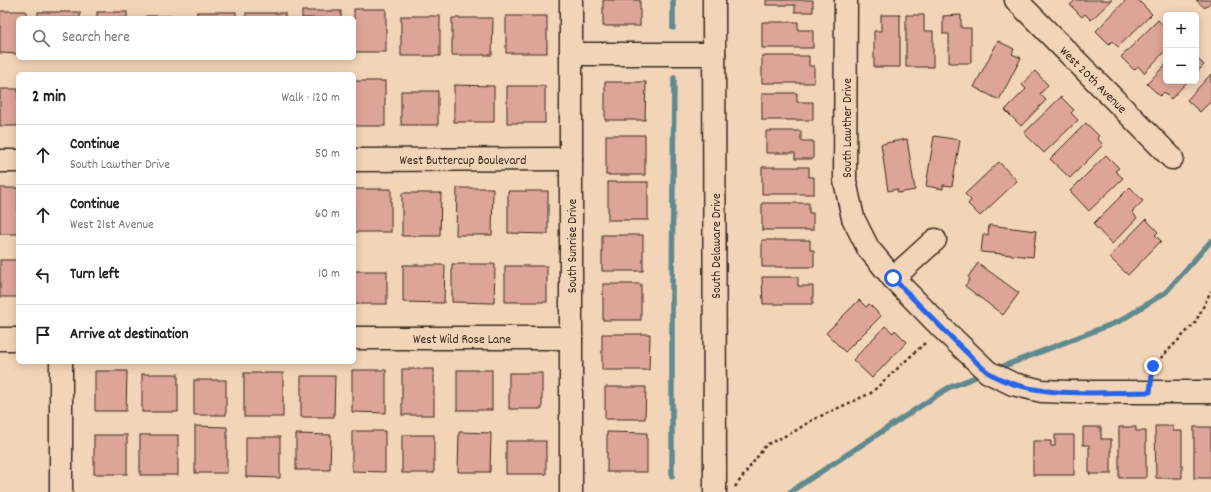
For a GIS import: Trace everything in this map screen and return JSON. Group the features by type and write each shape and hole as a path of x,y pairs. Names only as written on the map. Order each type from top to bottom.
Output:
{"street":[{"name":"South Sunrise Drive","path":"570,492 572,0"},
{"name":"South Delaware Drive","path":"714,0 715,492"},
{"name":"South Lawther Drive","path":"846,0 846,181 853,218 868,248 893,278 988,372 1013,384 1042,391 1211,392"},
{"name":"West 20th Avenue","path":"1016,0 1172,158"},
{"path":"572,54 714,54"},
{"name":"West Buttercup Boulevard","path":"356,160 571,159"},
{"path":"0,161 16,161"},
{"path":"893,278 935,240"},
{"name":"West Wild Rose Lane","path":"356,338 571,338"},
{"path":"0,339 16,339"},
{"path":"61,364 61,492"}],"path":[{"path":"1150,392 1153,366 1195,323 1211,291"},
{"path":"732,492 766,445 795,431 814,419 871,393 942,328"}],"building":[{"path":"603,0 640,0 640,26 603,26"},
{"path":"766,0 813,0 813,12 795,12 795,5 766,5"},
{"path":"1075,0 1112,0 1091,20 1085,14 1082,17 1070,5"},
{"path":"1126,0 1138,0 1152,14 1118,47 1112,41 1109,44 1096,31"},
{"path":"1196,0 1211,0 1211,1 1205,8"},
{"path":"354,9 386,9 386,52 356,52 356,16 354,16"},
{"path":"0,11 26,11 26,16 16,16 16,54 0,53"},
{"path":"302,11 341,11 341,16 302,16"},
{"path":"38,12 80,12 80,16 38,16"},
{"path":"97,12 127,12 127,16 97,16"},
{"path":"197,12 236,12 236,16 197,16"},
{"path":"246,13 285,13 285,16 246,16"},
{"path":"881,15 900,15 900,67 874,67 874,31 881,31"},
{"path":"906,15 924,15 924,31 933,31 933,67 906,67"},
{"path":"961,15 961,28 971,28 971,63 949,63 949,34 943,34 943,16"},
{"path":"401,16 440,16 440,56 401,56"},
{"path":"506,16 547,16 547,53 506,53"},
{"path":"452,18 493,18 492,55 452,55"},
{"path":"1158,20 1163,25 1163,53 1144,73 1138,66 1134,70 1121,57"},
{"path":"762,22 798,22 798,30 813,30 813,48 762,48"},
{"path":"998,41 1014,49 1012,54 1021,58 999,100 974,87"},
{"path":"762,56 809,56 809,66 814,66 814,83 762,83"},
{"path":"1199,60 1204,65 1199,70"},
{"path":"1163,67 1163,84 1185,84 1171,99 1164,92 1160,96 1147,84"},
{"path":"1035,71 1048,85 1040,94 1046,100 1021,126 1005,110 1026,89 1022,85"},
{"path":"1211,74 1211,101 1200,112 1187,100"},
{"path":"356,81 385,81 385,126 356,126"},
{"path":"605,82 646,82 645,120 605,120"},
{"path":"454,85 494,86 494,122 454,122"},
{"path":"507,86 545,86 545,123 507,123"},
{"path":"0,89 16,89 16,126 0,126"},
{"path":"401,91 438,91 438,125 401,125"},
{"path":"762,93 797,93 797,102 813,102 813,120 762,120"},
{"path":"1061,97 1074,110 1071,113 1078,120 1044,153 1024,133"},
{"path":"1086,123 1099,136 1097,138 1103,145 1070,178 1050,159"},
{"path":"766,131 801,131 801,141 813,141 813,159 795,159 795,153 766,153"},
{"path":"606,135 645,135 645,175 606,175"},
{"path":"934,136 960,140 952,186 943,185 943,189 926,186"},
{"path":"907,139 915,190 898,193 897,189 888,191 881,144"},
{"path":"1106,155 1119,168 1115,171 1123,178 1089,211 1070,191"},
{"path":"999,162 1017,181 980,216 968,204 971,200 965,194"},
{"path":"762,167 809,167 809,177 814,177 814,194 762,194"},
{"path":"608,182 648,182 648,220 608,220"},
{"path":"1130,187 1143,201 1132,212 1137,218 1112,244 1093,224"},
{"path":"0,188 16,188 16,234 0,234"},
{"path":"457,188 493,188 492,235 456,235"},
{"path":"356,189 391,189 391,232 356,232"},
{"path":"508,191 548,191 548,234 508,233"},
{"path":"402,193 441,193 440,236 402,236"},
{"path":"762,203 809,203 809,213 813,213 813,230 762,230"},
{"path":"1146,219 1158,232 1155,235 1161,241 1128,275 1109,257"},
{"path":"989,225 1036,231 1033,257 981,252 983,234 988,235"},
{"path":"602,235 643,235 643,271 602,271"},
{"path":"762,240 810,240 810,250 814,250 814,267 762,267"},
{"path":"0,260 16,260 16,297 0,297"},
{"path":"978,263 1019,293 1003,315 965,286 970,279 968,277"},
{"path":"452,264 495,264 494,303 452,302"},
{"path":"403,265 445,265 444,303 403,302"},
{"path":"505,266 547,266 547,302 505,302"},
{"path":"356,271 387,271 387,304 356,304"},
{"path":"762,277 798,277 798,286 813,286 813,304 763,304"},
{"path":"603,284 641,284 641,320 603,320"},
{"path":"859,300 866,307 869,304 881,316 845,352 826,333"},
{"path":"885,326 893,333 895,330 907,342 872,378 853,360"},
{"path":"602,334 650,334 649,370 602,370"},
{"path":"402,369 434,369 434,415 402,415"},
{"path":"352,370 386,370 386,413 352,412"},
{"path":"457,370 492,370 492,410 457,410"},
{"path":"95,371 127,371 126,411 95,411"},
{"path":"244,373 283,373 283,417 244,417"},
{"path":"509,373 542,373 542,409 509,409"},
{"path":"142,374 178,374 178,412 142,412"},
{"path":"301,376 335,376 334,417 301,417"},
{"path":"194,380 226,380 226,415 194,415"},
{"path":"605,387 646,387 645,419 605,419"},
{"path":"195,426 227,427 227,473 195,473"},
{"path":"1155,426 1173,426 1173,431 1182,431 1182,478 1156,478"},
{"path":"1083,427 1101,427 1101,439 1111,439 1111,474 1089,474 1089,445 1083,445"},
{"path":"1119,427 1136,427 1136,431 1146,431 1146,478 1119,478"},
{"path":"1194,427 1211,427 1211,478 1194,478"},
{"path":"352,431 385,431 385,472 352,471"},
{"path":"459,432 491,433 490,472 458,472"},
{"path":"607,432 647,433 647,472 607,472"},
{"path":"296,434 331,435 330,470 296,470"},
{"path":"94,435 127,435 127,474 94,474"},
{"path":"140,435 178,435 178,475 140,475"},
{"path":"402,435 434,435 434,473 402,473"},
{"path":"1055,435 1074,435 1074,475 1033,475 1033,441 1051,441 1051,446 1055,446"},
{"path":"246,437 280,437 280,478 246,477"},
{"path":"506,441 546,441 546,474 506,474"}],"waterway":[{"path":"673,0 673,28"},
{"path":"672,476 674,78"},
{"path":"996,369 1120,321 1166,292 1211,241"},
{"path":"790,492 948,388 983,374"}],"route":[{"path":"893,278 988,372 1013,384 1042,391 1150,392 1153,366"}]}
